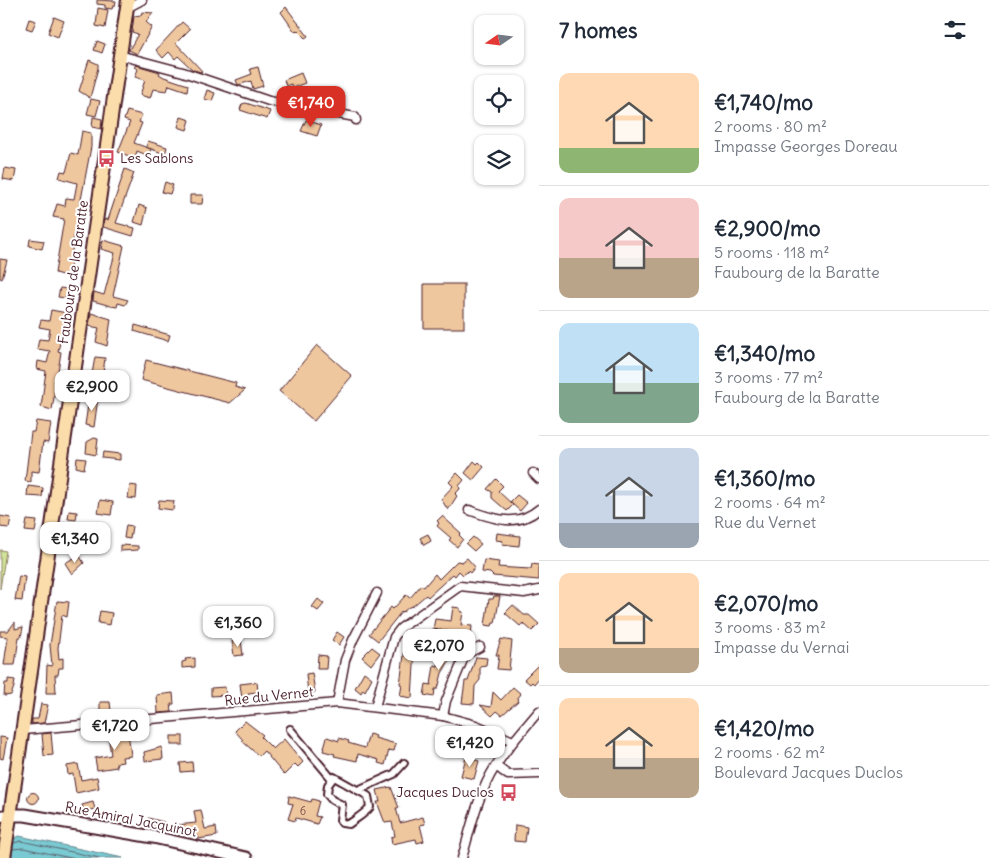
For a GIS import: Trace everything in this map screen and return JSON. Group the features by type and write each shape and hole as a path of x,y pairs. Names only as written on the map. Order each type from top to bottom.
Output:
{"main road":[{"name":"Faubourg de la Baratte","path":"4,858 6,820 22,730 119,55 128,4"},
{"name":"Rue Amiral Jacquinot","path":"6,820 24,815 153,837 246,858"}],"street":[{"path":"128,4 142,0"},
{"path":"119,55 184,72 269,101 355,117 356,120"},
{"path":"470,510 500,521 520,521 539,509"},
{"path":"375,707 394,637 401,628 460,586 524,593 539,590"},
{"path":"336,702 345,660 377,593"},
{"path":"444,716 446,701 465,655 480,647"},
{"name":"Rue du Vernet","path":"22,730 336,702 444,716 476,725 513,741"},
{"path":"462,858 474,814 496,766 513,741 539,711"},
{"path":"290,729 332,779"},
{"path":"358,790 394,774 404,763"},
{"path":"496,766 508,775 539,774"},
{"path":"334,777 368,796 370,807 355,817 349,824 342,823 340,818 342,805 332,800 327,794 328,785 332,779 334,777"}],"green space":[{"path":"0,550 6,551 0,589"}],"water":[{"path":"19,836 123,858 0,858 0,837 16,838"}],"building":[{"path":"97,0 116,1 112,9 105,8 105,5 97,4"},
{"path":"286,7 308,36 305,38 297,30 295,32 281,12"},
{"path":"98,8 108,10 105,28 96,26"},
{"path":"142,12 153,13 146,22 152,27 137,54 129,50 138,34 132,32 134,16 141,15"},
{"path":"54,17 64,21 58,37 48,33"},
{"path":"29,19 36,21 32,30 26,28"},
{"path":"182,22 190,29 176,43 201,72 193,70 178,56 175,59 169,52 163,58 156,50"},
{"path":"97,41 105,44 102,53 94,50"},
{"path":"89,60 98,64 90,98 79,91"},
{"path":"136,65 160,72 159,74 164,77 188,85 187,91 169,85 167,91 153,89 150,98 140,95 145,80 135,77 138,69 134,67"},
{"path":"258,67 263,86 253,89 251,81 238,85 236,80 252,74 250,69"},
{"path":"301,73 305,83 292,88 291,84 286,86 284,80"},
{"path":"207,90 215,93 212,101 204,99"},
{"path":"91,99 100,101 96,116 87,114"},
{"path":"246,103 270,111 267,119 240,110 242,104"},
{"path":"127,111 142,115 139,122 142,123 134,143 151,149 149,156 137,151 135,158 118,152 130,122 124,120"},
{"path":"93,117 102,119 101,129 92,127"},
{"path":"181,117 190,120 187,130 178,127"},
{"path":"306,120 321,125 317,136 301,131"},
{"path":"82,131 91,133 91,147 73,242 69,277 55,273 64,219 53,217 57,204 65,206 66,198 74,199 77,183 59,178 61,171 66,172 71,153 78,155"},
{"path":"148,141 167,147 165,154 146,147"},
{"path":"5,168 16,170 14,181 3,179"},
{"path":"125,169 134,173 116,223 135,228 133,236 103,227 105,219 108,220"},
{"path":"165,182 173,185 170,194 162,192"},
{"path":"190,195 203,195 202,204 190,204"},
{"path":"139,205 147,208 143,225 134,222"},
{"path":"30,239 44,241 42,249 29,246"},
{"path":"103,240 124,246 113,296 128,300 125,305 118,303 117,307 93,301 94,292 104,295 115,253 101,249"},
{"path":"0,259 7,260 2,279 0,278"},
{"path":"424,284 464,284 464,328 424,328"},
{"path":"60,288 67,289 66,298 58,297"},
{"path":"51,310 67,313 58,351 61,352 52,410 41,407 46,371 37,369 38,361 47,363 50,351 37,349 39,339 48,340 50,329 39,327 41,320 49,321"},
{"path":"91,313 111,319 107,346 96,342 99,328 89,326"},
{"path":"135,325 170,335 168,341 134,331"},
{"path":"317,345 352,376 314,421 279,391"},
{"path":"95,357 105,358 103,373 92,374"},
{"path":"146,360 236,383 235,387 245,390 230,403 141,380"},
{"path":"99,378 127,387 123,400 109,396 111,388 97,383"},
{"path":"89,398 98,398 94,427 85,425"},
{"path":"36,421 51,423 48,443 43,442 39,472 31,471 31,482 25,481 31,432 34,432"},
{"path":"94,438 98,439 96,455 86,453 87,442"},
{"path":"103,452 120,454 120,460 102,458"},
{"path":"77,458 86,459 84,469 76,467"},
{"path":"474,461 477,464 479,462 484,467 473,480 465,473"},
{"path":"457,473 464,480 459,486 460,489 455,494 457,496 448,510 441,499 453,486 449,482"},
{"path":"496,479 503,486 498,491 513,505 507,511 492,498 492,492 487,489"},
{"path":"130,485 137,486 136,499 128,498"},
{"path":"28,486 43,488 42,497 27,496"},
{"path":"517,495 527,503 520,511 510,502"},
{"path":"100,500 113,502 111,515 98,513"},
{"path":"159,500 174,501 173,510 158,508"},
{"path":"69,511 77,512 76,520 68,519"},
{"path":"0,516 11,518 9,528 0,527"},
{"path":"442,516 461,533 459,535 463,539 457,547 449,540 451,538 437,526 439,523 437,521"},
{"path":"27,520 37,521 35,532 25,531"},
{"path":"126,525 132,526 130,539 124,538"},
{"path":"80,527 87,528 84,542 78,541"},
{"path":"497,533 520,536 519,546 502,544 503,541 496,540"},
{"path":"428,534 431,541 424,545 420,538"},
{"path":"473,537 481,544 474,551 466,544"},
{"path":"120,545 138,546 138,550 120,551"},
{"path":"79,555 84,563 72,574 65,563"},
{"path":"467,558 475,567 470,573 468,571 463,575 459,571 455,576 453,574 428,597 426,595 413,606 402,611 378,641 369,634 391,607 393,609 406,595 410,598 421,585 424,587 435,574 439,579 457,561 462,562"},
{"path":"484,560 499,562 498,567 531,569 532,564 539,565 539,580 493,576 490,573 482,572"},
{"path":"19,576 25,577 22,601 15,600"},
{"path":"494,596 500,596 495,623 492,626 485,625 489,599 493,599"},
{"path":"318,599 324,604 318,611 312,607"},
{"path":"57,601 69,602 67,617 62,615 58,648 59,659 63,658 63,668 59,668 58,675 55,675 56,693 46,693 47,665 52,666 50,645"},
{"path":"513,605 524,615 529,615 539,624 532,631 523,623 520,626 505,613"},
{"path":"453,607 460,608 460,611 463,612 461,625 472,626 471,636 464,635 460,638 453,636 454,632 433,629 435,619 451,621"},
{"path":"100,611 112,613 110,625 98,623"},
{"path":"15,622 15,629 23,627 21,637 19,637 15,665 4,665 8,637 0,636 0,631 8,631"},
{"path":"337,632 344,637 339,645 332,640"},
{"path":"419,632 429,633 428,639 425,639 424,643 417,642"},
{"path":"501,639 512,641 509,670 497,669 499,655 496,655"},
{"path":"241,640 243,655 234,656 232,641"},
{"path":"441,646 452,647 449,661 442,673 438,689 435,689 434,697 424,695 426,684 431,685 434,665 438,666"},
{"path":"372,647 380,653 371,665 362,657"},
{"path":"405,648 415,650 412,698 400,696"},
{"path":"318,655 327,656 326,669 317,669"},
{"path":"476,657 487,658 486,665 480,666 480,680 475,686 474,704 462,703 465,681 468,681"},
{"path":"195,658 195,667 182,668 182,662 186,661 185,659"},
{"path":"539,664 539,678 534,684 532,682 530,684 524,679"},
{"path":"364,672 372,678 365,691 363,689 361,693 355,688"},
{"path":"312,673 315,692 308,693 306,674"},
{"path":"8,679 15,680 14,687 11,695 4,696 5,683 8,683"},
{"path":"257,682 258,692 248,693 248,698 242,699 240,684"},
{"path":"225,687 226,695 211,696 211,688"},
{"path":"513,687 521,694 517,699 518,701 502,715 497,711 492,716 480,705 491,707 493,692 501,700"},
{"path":"173,693 174,704 171,704 172,712 158,713 157,695"},
{"path":"100,702 110,702 111,711 100,712"},
{"path":"41,704 48,705 44,723 32,724 32,719 38,719"},
{"path":"245,721 263,735 261,737 273,749 284,739 303,762 298,767 295,764 284,775 264,751 259,756 242,741 235,731"},
{"path":"128,731 131,756 122,757 123,762 116,763 117,767 97,770 95,758 111,755 108,734"},
{"path":"51,733 53,755 44,756 42,734"},
{"path":"369,734 376,736 375,738 396,744 394,751 389,750 385,765 378,763 379,760 358,754 357,761 334,756 335,754 323,751 327,737 339,741 339,738 365,748"},
{"path":"171,736 183,736 183,745 171,745"},
{"path":"0,737 7,738 3,759 0,758"},
{"path":"162,747 163,759 145,761 144,752"},
{"path":"466,757 479,761 474,779 461,776"},
{"path":"192,762 193,771 181,772 180,763"},
{"path":"78,764 81,780 97,777 99,788 76,793 73,774 68,775 67,766"},
{"path":"391,787 399,808 396,808 400,823 423,817 425,824 420,825 424,841 417,843 416,839 392,844 391,837 395,836 392,822 385,823 377,802 380,802 377,790"},
{"path":"31,793 35,793 38,798 37,802 31,803 28,800 28,796"},
{"path":"289,796 311,802 312,799 319,801 315,816 320,817 317,824 296,818 295,821 288,819 293,804 288,803"},
{"path":"93,802 95,809 84,811 82,805"},
{"path":"201,810 205,829 216,827 217,836 198,839 198,836 194,836 193,830 178,832 177,825 196,823 194,811"},
{"path":"148,818 164,822 163,828 147,827"},
{"path":"515,825 527,827 525,842 514,841"}],"place":[{"name":"Les Sablons","path":"106,158"},
{"name":"Jacques Duclos","path":"508,792"}]}
